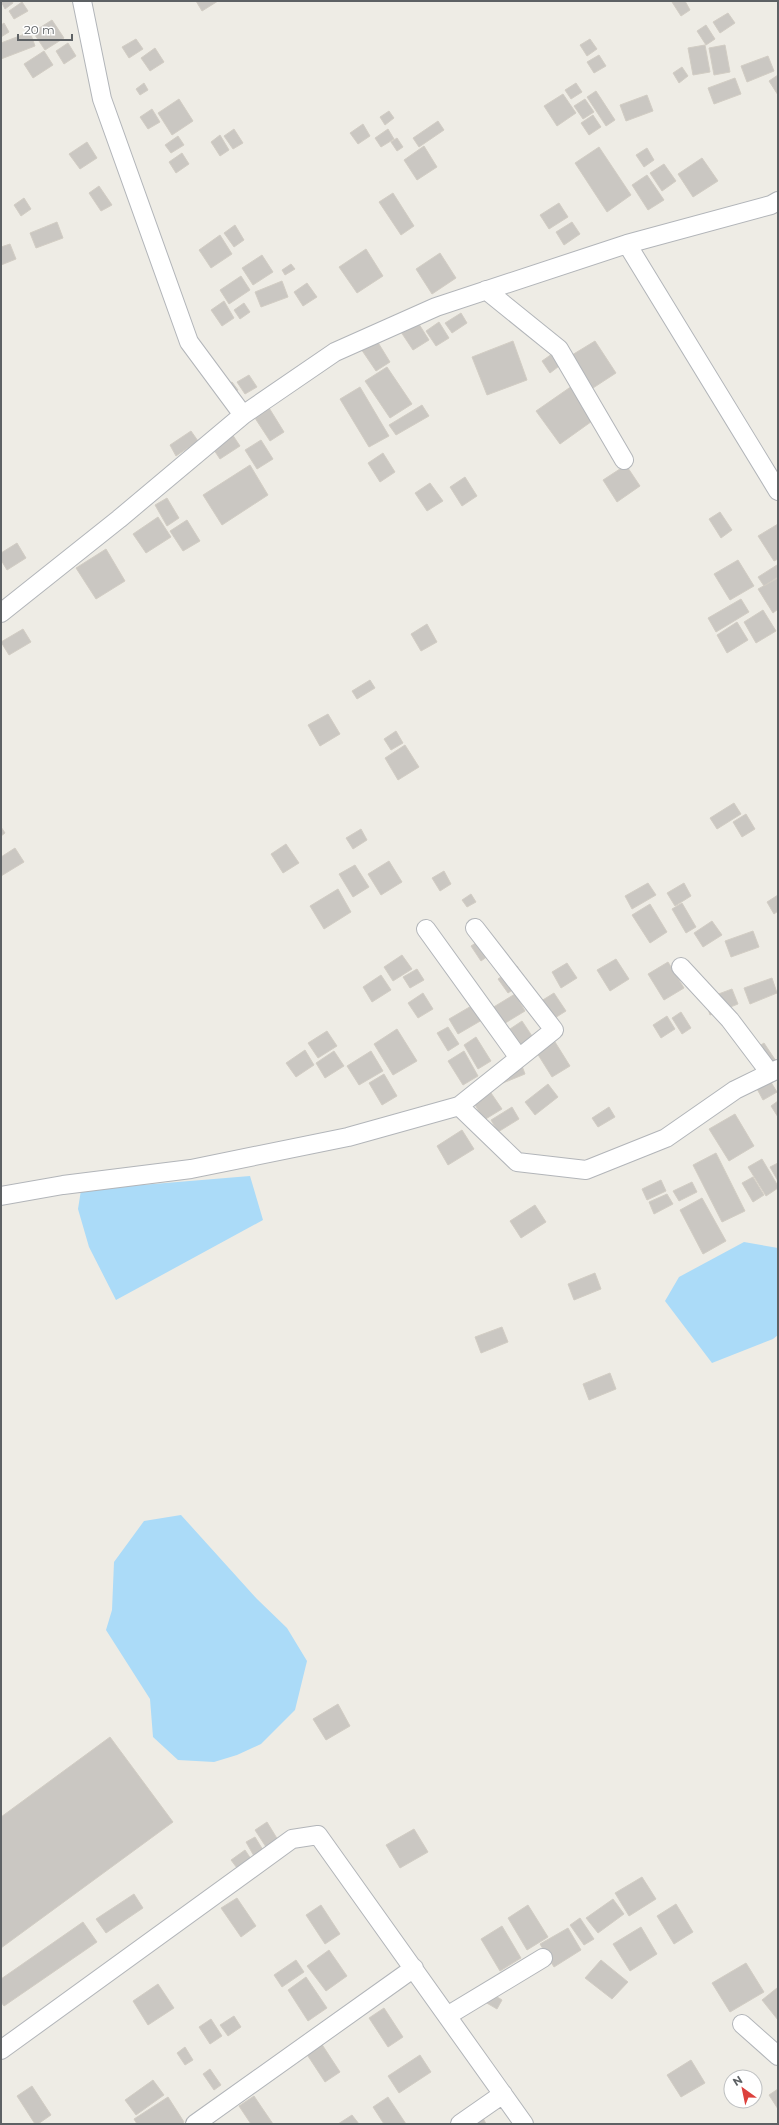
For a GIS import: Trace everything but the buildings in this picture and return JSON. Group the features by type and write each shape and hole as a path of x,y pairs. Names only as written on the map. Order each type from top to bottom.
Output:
{"street":[{"path":"82,1 102,99 189,342 243,415"},
{"path":"1,613 125,514 243,415 335,352 436,307 627,244 771,205 778,201"},
{"path":"627,244 778,491"},
{"path":"486,290 559,349 624,460"},
{"path":"1,1196 63,1185 191,1169 348,1137 459,1106 554,1030 475,928"},
{"path":"426,929 519,1058"},
{"path":"459,1106 517,1162 586,1170 666,1138 735,1090 774,1071 681,967"},
{"path":"1,2050 292,1839 318,1835 524,2124"},
{"path":"447,2016 543,1958"},
{"path":"199,2123 414,1968"},
{"path":"742,2024 778,2056"},
{"path":"460,2124 503,2094"}],"water":[{"path":"250,1176 263,1220 116,1300 89,1247 78,1209 81,1190"},
{"path":"744,1242 778,1248 778,1335 773,1339 712,1363 665,1301 679,1277"},
{"path":"181,1515 257,1599 287,1628 307,1661 295,1710 261,1744 237,1755 214,1762 178,1760 153,1737 150,1699 106,1630 112,1610 114,1562 144,1521"}]}
